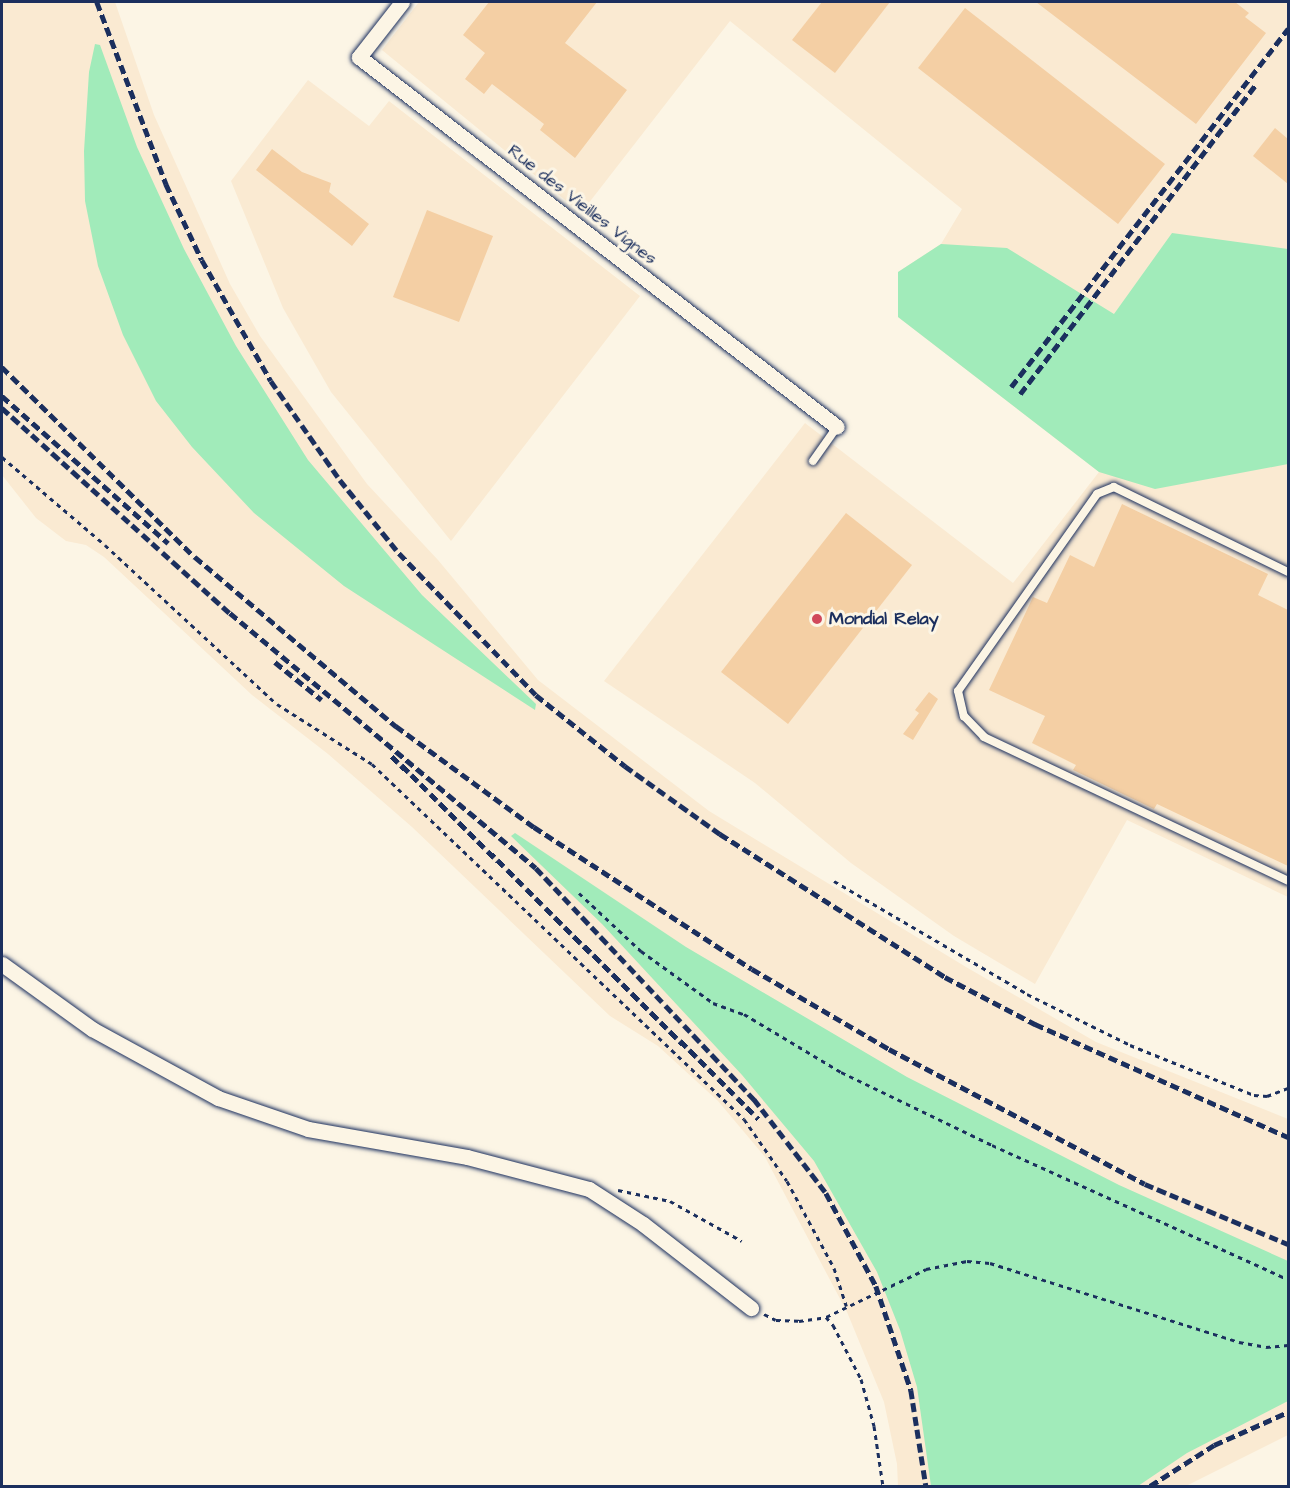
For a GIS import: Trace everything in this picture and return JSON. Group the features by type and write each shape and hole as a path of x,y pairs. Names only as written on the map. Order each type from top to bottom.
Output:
{"street":[{"name":"Rue des Vieilles Vignes","path":"402,2 359,57 837,427"},
{"path":"2,964 92,1029 218,1098 308,1129 467,1157 589,1189 643,1224 752,1308"}],"lane":[{"path":"813,461 837,427"},
{"path":"1288,572 1114,487 1097,494 958,691 964,716 984,737 1288,881"}],"path":[{"path":"2,458 105,545 277,704 372,764 744,1119 787,1181 834,1268 846,1306"},
{"path":"834,881 1026,994 1130,1045 1254,1095 1267,1096 1288,1088"},
{"path":"579,893 641,951 713,1003 744,1014 841,1072 992,1145 1288,1279"},
{"path":"589,1189 618,1190 670,1200 742,1241"},
{"path":"752,1308 776,1320 826,1317 926,1269 967,1261 990,1263 1239,1342 1288,1346"},
{"path":"826,1317 846,1346 861,1379 874,1426 883,1486"}],"shaded area":[{"path":"2,2 115,2 154,115 230,284 260,336 367,484 438,560 538,680 709,811 966,967 1096,1042 1288,1119 1288,1435 1186,1486 898,1486 897,1464 884,1402 847,1312 765,1157 718,1101 658,1046 610,1016 412,827 328,754 252,695 104,557 86,545 66,541 36,518 2,475"},
{"path":"419,2 1288,2 1288,897 1127,820 1035,984 954,936 851,863 755,783 604,681 805,423 1013,583 1099,472 898,317 898,272 941,244 962,209 730,21 581,213 382,50"},
{"path":"308,80 369,126 389,101 640,296 451,541 331,392 283,308 231,181"}],"green space":[{"path":"95,44 100,45 137,147 184,249 236,346 308,460 422,595 536,704 535,710 344,586 254,513 192,447 156,401 123,335 98,266 85,201 84,151 89,72"},
{"path":"1172,233 1288,249 1288,464 1155,489 1099,472 898,317 898,272 941,244 1007,248 1114,314"},
{"path":"515,833 686,947 907,1077 1119,1185 1288,1261 1288,1401 1187,1453 1138,1486 931,1486 917,1387 900,1330 877,1272 814,1161 742,1075 602,924 511,836"}],"building":[{"path":"489,2 597,2 565,43 627,90 575,158 540,130 544,124 492,84 484,94 465,79 485,53 463,35"},
{"path":"822,2 890,2 835,73 792,40"},
{"path":"1036,2 1235,2 1249,13 1245,17 1266,33 1196,124"},
{"path":"965,8 1165,164 1118,224 918,68"},
{"path":"1275,128 1288,139 1288,184 1253,156"},
{"path":"272,149 302,172 331,183 329,192 369,224 352,246 256,170"},
{"path":"427,210 493,236 459,322 393,297"},
{"path":"1122,504 1268,574 1258,595 1288,610 1288,866 1157,804 1154,809 1073,770 1076,765 1032,743 1045,716 989,690 1033,597 1047,603 1070,555 1094,567"},
{"name":"Mondial Relay","path":"846,513 912,565 788,724 721,672"},
{"path":"929,692 938,699 913,740 903,734 919,713 915,710"}],"railway":[{"path":"97,2 166,184 202,260 271,381 340,480 399,553 536,695 625,766 720,834 945,977 1035,1024 1288,1137"},
{"path":"1011,387 1288,28"},
{"path":"1020,394 1257,83"},
{"path":"2,367 195,557 396,726 534,827 752,969 889,1049 1145,1184 1288,1244"},
{"path":"2,396 168,543"},
{"path":"2,408 230,613 536,868 754,1099 826,1193 876,1286 911,1390 926,1486"},
{"path":"275,662 322,700"},
{"path":"392,756 759,1119"},
{"path":"1150,1486 1214,1445 1288,1412"}],"place":[{"name":"Mondial Relay","path":"817,619"}]}
